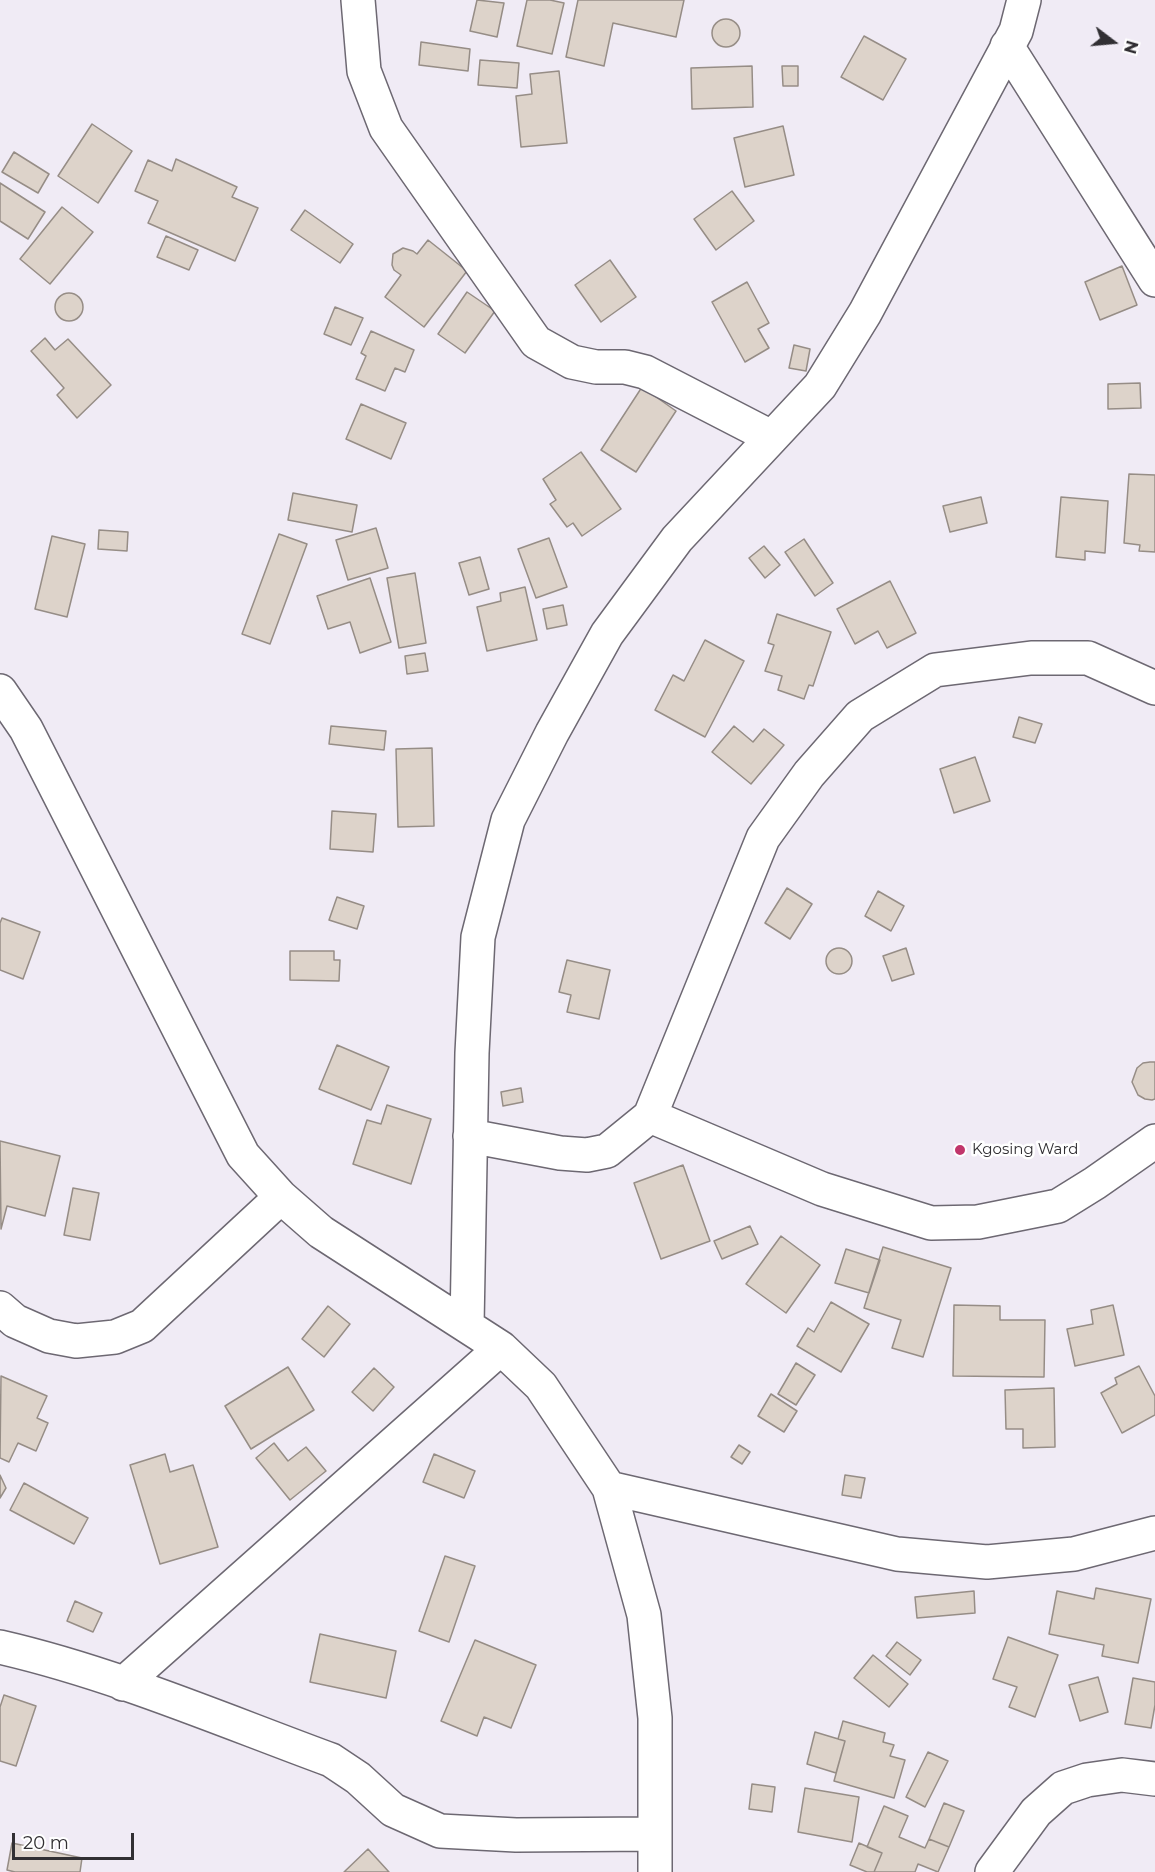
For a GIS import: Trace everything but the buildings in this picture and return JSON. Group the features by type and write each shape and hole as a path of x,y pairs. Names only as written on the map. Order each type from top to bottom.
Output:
{"street":[{"path":"358,0 364,71 386,128 536,342 572,362 596,367 625,367 645,372 771,437"},
{"path":"467,1325 470,1136 478,937 508,820 552,733 607,634 676,538 820,386 865,313 1016,31 1024,0"},
{"path":"1007,46 1155,280"},
{"path":"470,1136 560,1153 587,1155 608,1151 650,1116 763,838 809,774 860,716 934,670 1032,657 1088,658 1155,688"},
{"path":"0,691 26,729 243,1155 281,1197 321,1232 501,1348 541,1386 609,1488 644,1615 655,1718 655,1872"},
{"path":"650,1116 822,1189 931,1223 978,1222 1058,1206 1155,1141"},
{"path":"0,1308 15,1321 49,1336 76,1341 115,1337 142,1326 281,1197"},
{"path":"123,1683 501,1348"},
{"path":"609,1488 897,1554 987,1563 1074,1554 1155,1533"},
{"path":"0,1647 27,1653 123,1683 331,1760 358,1778 393,1810 440,1831 516,1835 654,1834"},
{"path":"992,1872 1036,1812 1063,1788 1087,1780 1122,1775 1155,1779"}],"place":[{"name":"Kgosing Ward","path":"960,1150"}]}
